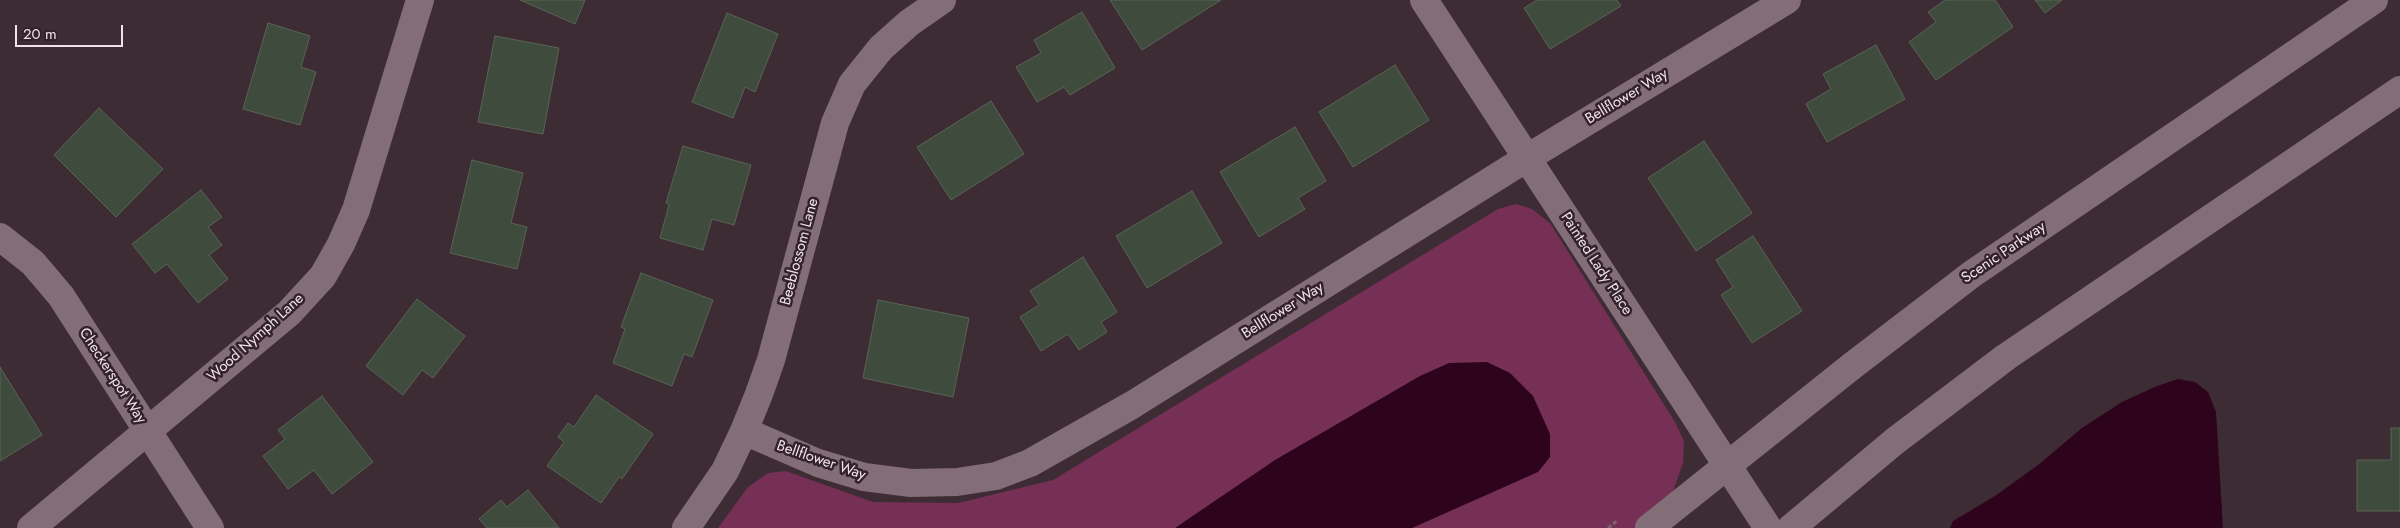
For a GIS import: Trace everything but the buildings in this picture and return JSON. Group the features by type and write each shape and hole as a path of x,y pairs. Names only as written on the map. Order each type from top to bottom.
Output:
{"street":[{"name":"Wood Nymph Lane","path":"31,528 289,313 323,276 341,244 356,210 420,0"},
{"name":"Beeblossom Lane","path":"686,528 724,471 744,431 771,360 835,123 852,84 881,48 909,23 942,0"},
{"name":"Painted Lady Place","path":"1424,0 1768,528"},
{"name":"Bellflower Way","path":"744,431 818,463 864,478 911,483 957,482 996,476 1030,463 1132,405 1527,158 1787,0"},
{"name":"Scenic Parkway","path":"1649,528 1852,366 1972,274 2374,0"},
{"path":"1791,528 1895,441 2006,357 2400,90"},
{"name":"Checkerspot Way","path":"0,237 33,263 61,296 210,528"}],"shaded area":[{"path":"1516,204 1532,209 1550,223 1675,422 1684,441 1683,463 1674,489 1658,511 1636,528 718,528 748,487 768,473 786,471 873,502 958,503 1053,480 1498,209"},
{"path":"1487,362 1510,373 1533,396 1550,434 1550,457 1538,472 1412,528 1175,528 1275,460 1420,376 1449,363"},
{"path":"2178,379 2195,382 2208,392 2216,412 2223,528 1950,528 1953,521 1995,496 2038,465 2082,428 2122,402 2157,386"}]}
